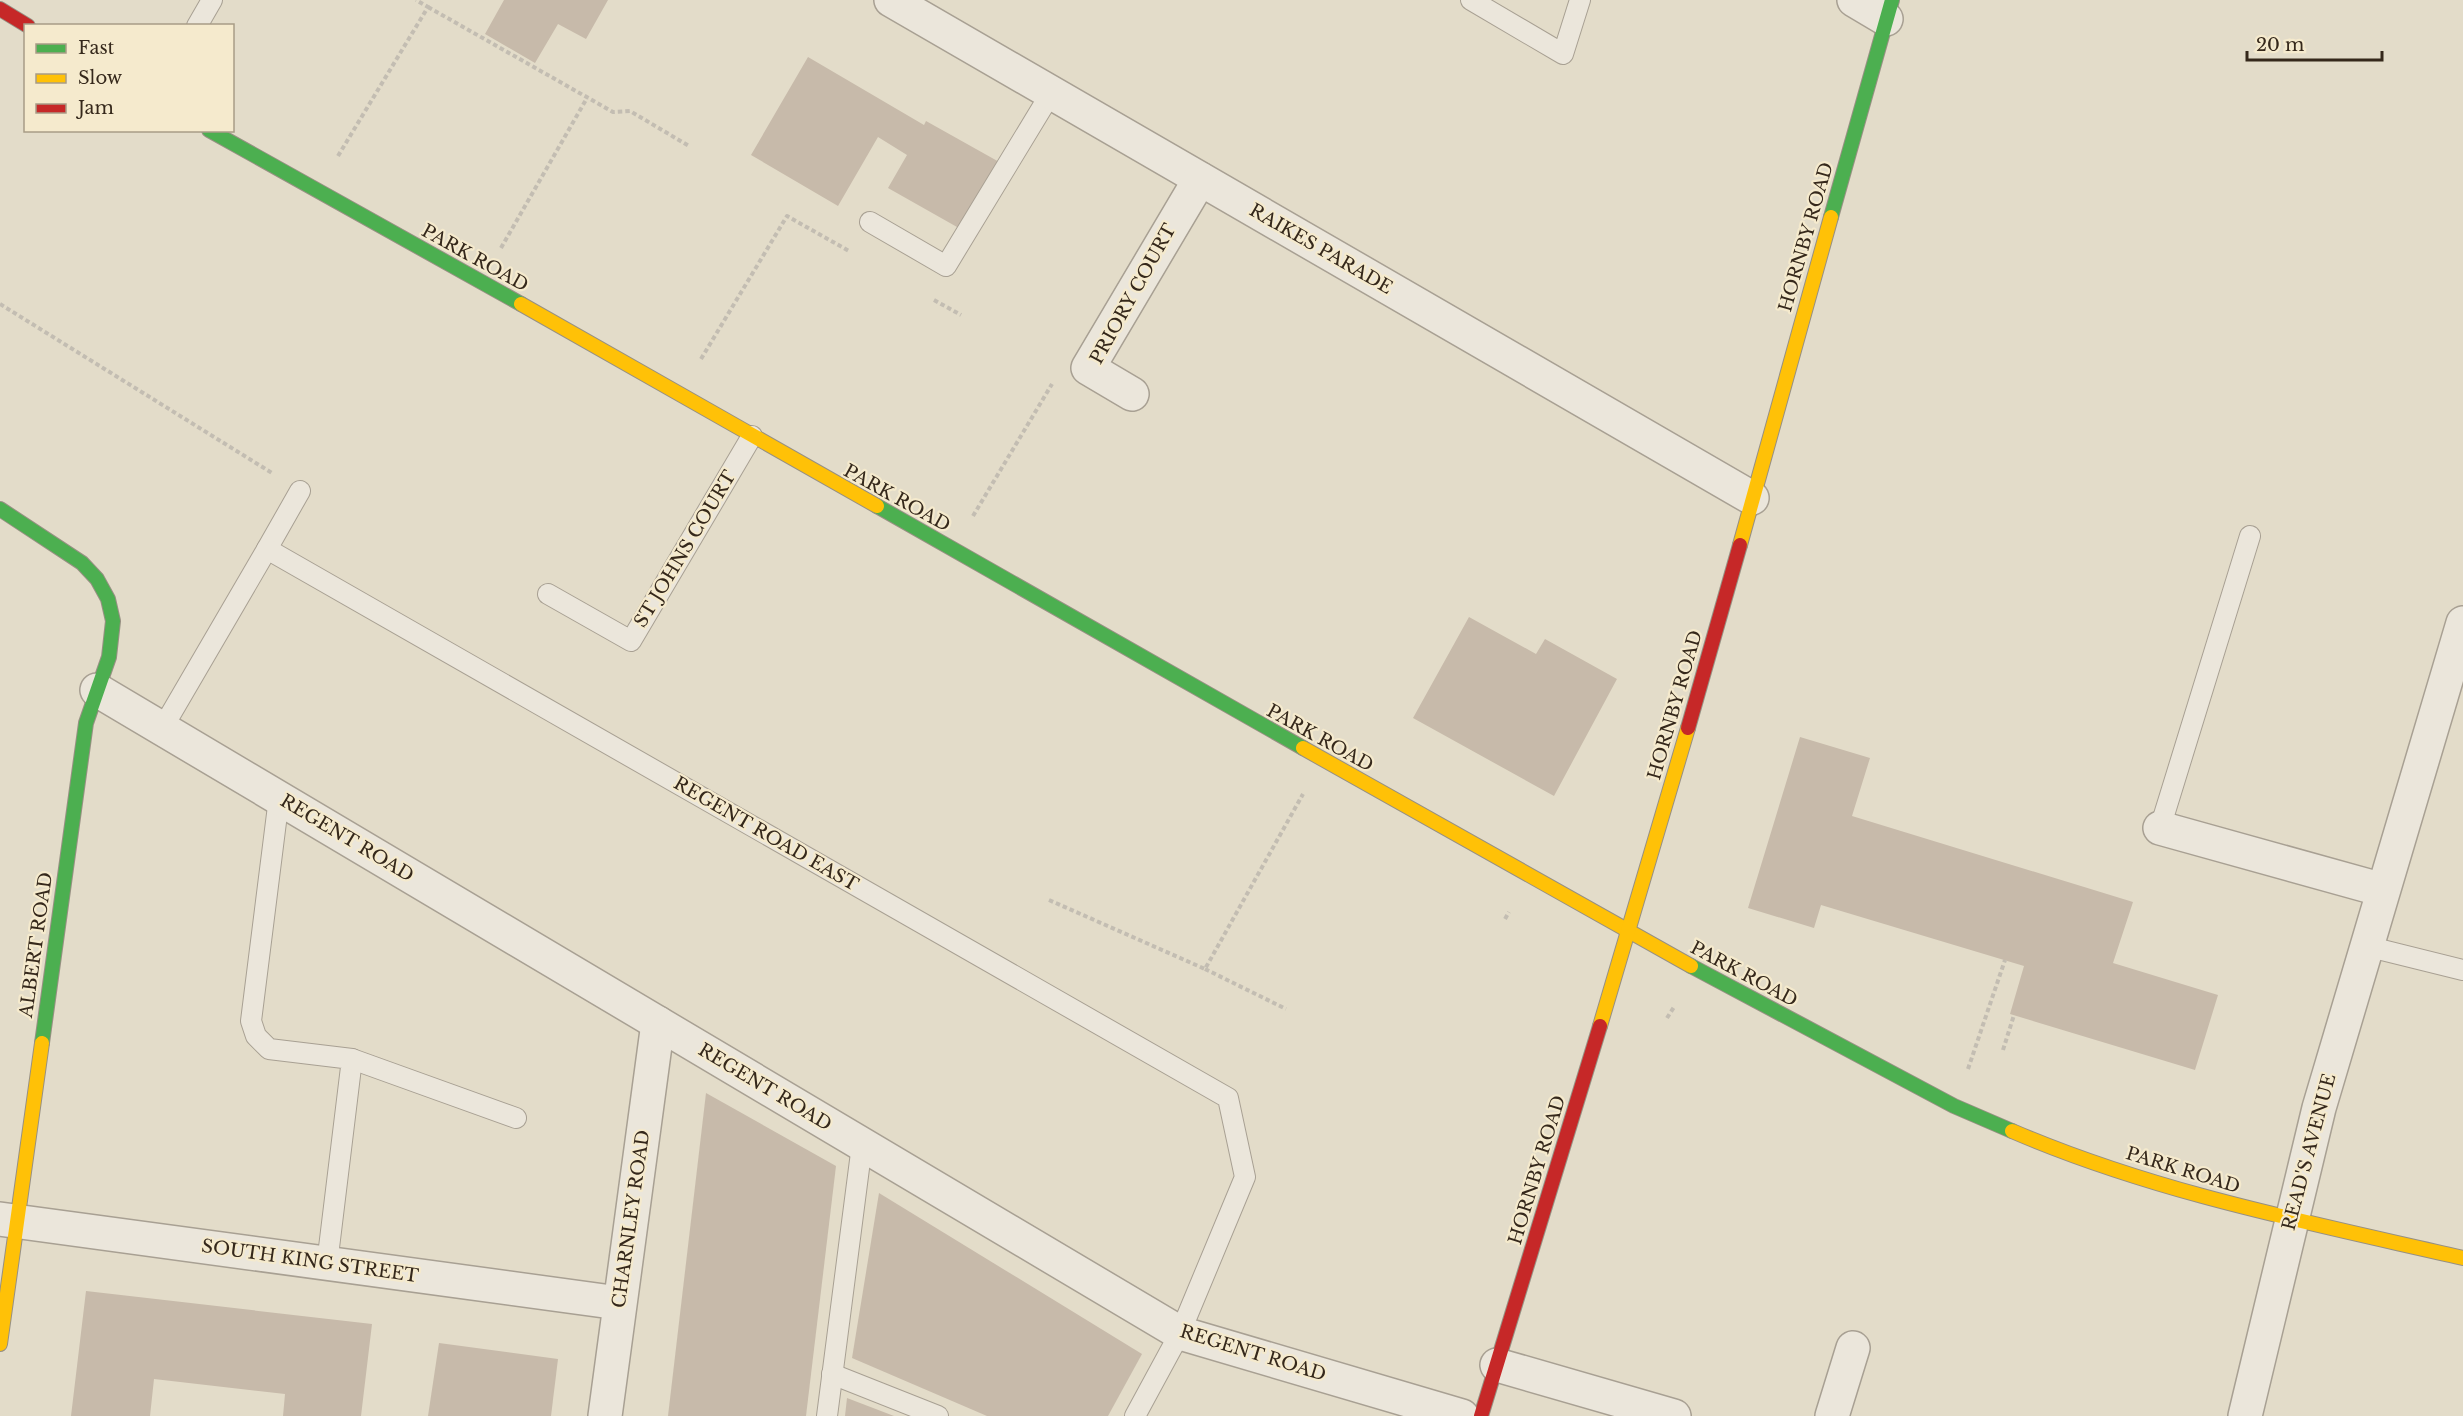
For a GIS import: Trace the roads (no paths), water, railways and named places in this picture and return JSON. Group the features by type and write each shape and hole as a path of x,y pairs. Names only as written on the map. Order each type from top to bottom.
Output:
{"main road":[{"path":"0,9 25,24"},
{"name":"HORNBY ROAD","path":"1481,1416 1629,933 1889,10"},
{"name":"PARK ROAD","path":"213,132 481,281 1629,933 1954,1106 2048,1146 2205,1198 2463,1258"},
{"name":"ALBERT ROAD","path":"0,509 84,563 100,581 111,603 114,626 111,650 86,723 8,1220 0,1344"}],"street":[{"name":"RAIKES PARADE","path":"891,0 1752,498"},
{"path":"1854,0 1889,10"},
{"name":"PRIORY COURT","path":"1132,394 1088,368 1200,179"},
{"name":"READ'S AVENUE","path":"2245,1416 2290,1219 2366,946 2463,623"},
{"name":"REGENT ROAD","path":"97,690 1180,1333 1462,1416"},
{"path":"2160,828 2383,890"},
{"name":"CHARNLEY ROAD","path":"605,1416 658,1023"},
{"name":"SOUTH KING STREET","path":"8,1220 619,1303"},
{"path":"1832,1416 1853,1348"},
{"path":"1497,1365 1674,1416"}],"lane":[{"path":"198,24 212,0"},
{"path":"1471,0 1563,54 1580,0"},
{"path":"870,222 946,266 1052,93"},
{"name":"ST JOHNS COURT","path":"548,594 631,641 752,436"},
{"path":"162,729 300,490"},
{"path":"2160,828 2250,536"},
{"name":"REGENT ROAD EAST","path":"267,549 1228,1098 1245,1177 1180,1333 1136,1416"},
{"path":"279,798 251,1021 256,1036 269,1049 352,1059 516,1118"},
{"path":"2366,946 2463,970"},
{"path":"327,1264 352,1059"},
{"path":"827,1416 862,1145"},
{"path":"832,1374 938,1416"}]}
